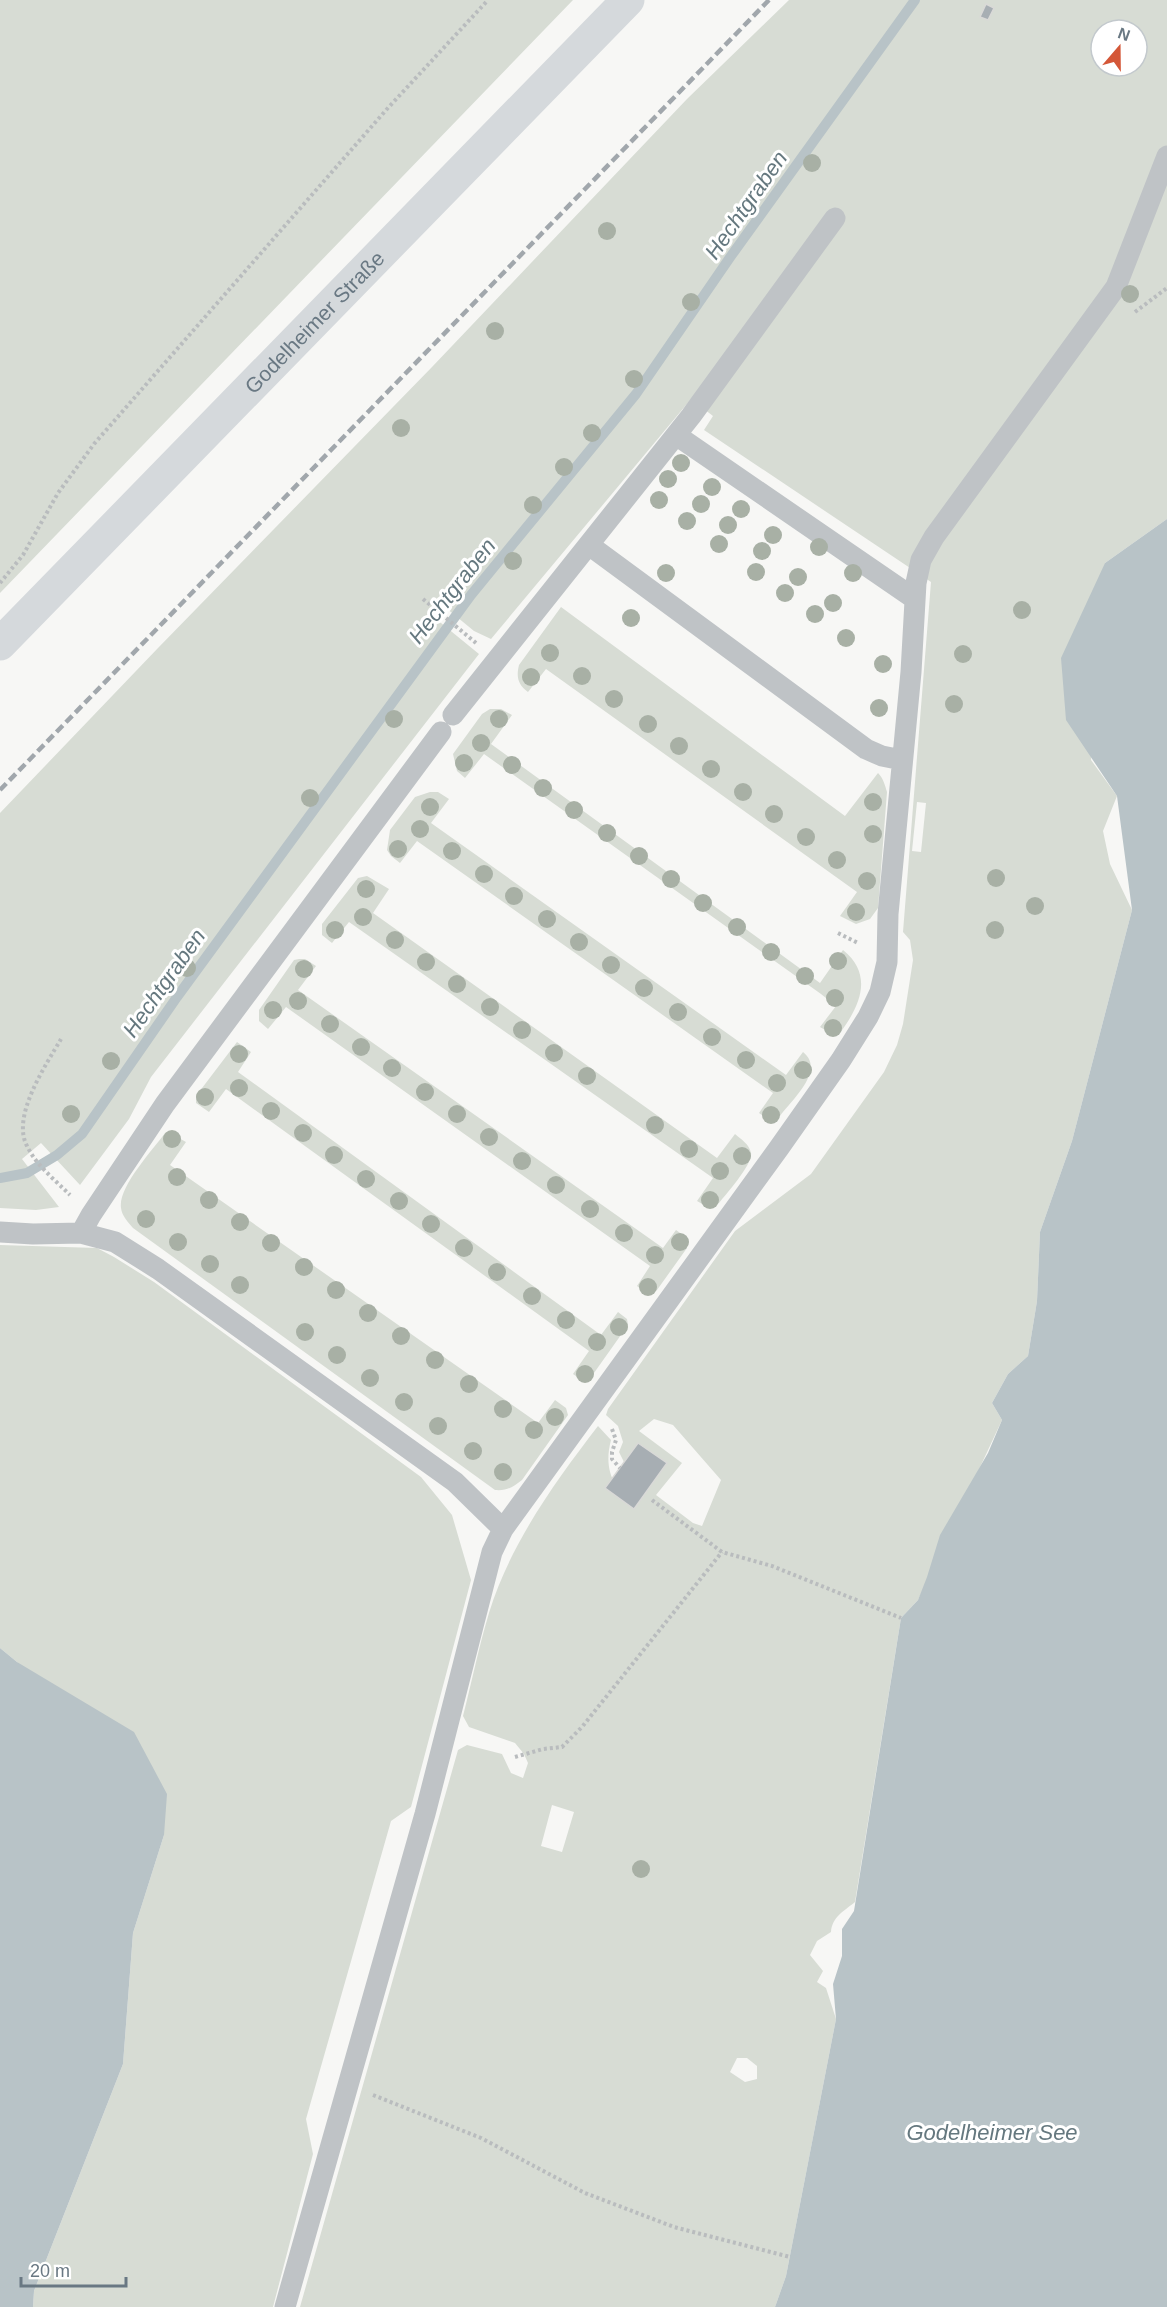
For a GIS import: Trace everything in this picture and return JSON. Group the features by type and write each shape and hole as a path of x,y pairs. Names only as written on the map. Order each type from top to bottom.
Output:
{"main road":[{"name":"Godelheimer Straße","path":"0,644 628,0"}],"lane":[{"path":"285,2307 425,1814 492,1552 503,1528 779,1148 868,1017 880,992 886,962 888,914 911,672 915,599 921,560 934,537 1116,287 1167,156"},
{"path":"81,1233 165,1104 447,724 676,435 836,218"},
{"path":"676,435 915,599"},
{"path":"590,545 866,749 882,756 902,760"},
{"path":"0,1232 81,1233 115,1242 158,1269 455,1482 503,1528"}],"path":[{"path":"0,583 23,555 58,493 94,444 387,109 488,0"},
{"path":"423,599 472,639"},
{"path":"49,1174 25,1145 25,1113 33,1087 61,1039"},
{"path":"652,1500 722,1552 772,1566 901,1618"},
{"path":"515,1756 562,1747 582,1727 722,1552"},
{"path":"348,2084 481,2138 585,2193 663,2223 790,2257"}],"shaded area":[{"path":"0,0 573,0 0,593"},
{"path":"789,0 1167,0 1167,519 1105,563 1091,760 1117,796 1103,831 1110,864 1132,910 1072,1141 1040,1232 1037,1301 1028,1356 1008,1374 992,1403 1002,1420 918,1600 901,1618 855,1902 836,1918 831,1932 817,1941 810,1955 823,1971 817,1982 826,1988 836,2019 786,2276 775,2307 300,2307 458,1750 467,1745 502,1754 511,1773 523,1778 528,1763 515,1743 469,1727 463,1716 489,1613 509,1563 535,1515 598,1426 611,1440 608,1461 612,1478 621,1493 635,1508 667,1463 638,1443 624,1462 619,1452 623,1442 618,1426 606,1415 608,1409 735,1231 811,1174 884,1072 897,1045 903,1024 913,960 910,940 903,932 931,582 704,430 713,416 691,399 491,639 474,631 440,603 430,614 479,654 151,1077 129,1119 80,1185 41,1143 22,1159 59,1207 36,1210 0,1208 0,813 432,367 687,99","holes":["917,802 926,803 921,852 912,851","654,1419 673,1425 721,1480 702,1526 693,1523 656,1495 682,1463 639,1431","552,1805 574,1812 562,1852 541,1846","737,2058 747,2058 757,2066 757,2079 745,2082 730,2072"]},
{"path":"561,607 845,816 878,773 883,779 887,792 878,908 870,919 856,924 840,916 857,892 546,669 528,692 522,687 518,673 519,665"},
{"path":"490,709 501,709 512,715 491,744 820,983 843,950 853,960 858,970 861,991 853,1012 840,1033 832,1034 820,1027 836,1006 821,994 484,754 465,778 457,771 453,754 482,714"},
{"path":"438,792 449,799 431,823 786,1075 803,1052 809,1059 811,1067 809,1076 805,1085 780,1116 769,1118 759,1113 773,1093 417,841 400,863 391,856 387,850 390,830 415,797"},
{"path":"367,876 389,889 373,913 717,1158 735,1134 745,1142 749,1147 751,1158 739,1178 719,1203 704,1205 697,1201 713,1178 349,922 332,943 322,935 322,924 358,878"},
{"path":"305,959 316,966 298,990 663,1248 676,1230 687,1238 687,1248 657,1290 649,1293 637,1286 650,1266 286,1007 268,1029 259,1021 259,1010 294,960"},
{"path":"237,1042 251,1052 238,1072 601,1335 618,1312 627,1319 628,1325 589,1380 583,1381 573,1374 589,1351 226,1089 209,1112 196,1103 196,1096"},
{"path":"168,1132 186,1142 170,1165 538,1423 555,1400 566,1408 568,1415 522,1480 510,1488 495,1490 133,1228 122,1211 121,1199 130,1180"},
{"path":"0,1245 97,1248 154,1282 421,1477 452,1515 471,1580 411,1807 391,1821 306,2119 313,2154 273,2307 33,2307 34,2291 123,2064 133,1933 164,1835 17,1662 0,1648"}],"water":[{"name":"Godelheimer See","path":"1167,519 1167,2307 775,2307 786,2276 836,2019 833,1984 842,1956 842,1929 854,1911 901,1618 918,1600 940,1535 988,1453 1002,1420 992,1403 1008,1374 1028,1356 1037,1301 1040,1232 1072,1141 1132,910 1117,796 1066,720 1061,658 1105,563"},
{"path":"0,1648 17,1662 134,1732 167,1794 164,1835 133,1933 123,2064 34,2291 33,2307 0,2307"}],"building":[{"path":"986,4 994,8 988,20 980,17"},
{"path":"638,1443 667,1463 634,1509 605,1488"}],"waterway":[{"name":"Hechtgraben","path":"0,1178 27,1173 57,1155 82,1134 177,997 471,595 636,394 731,256 915,0"}],"railway":[{"path":"0,790 769,0"}]}
